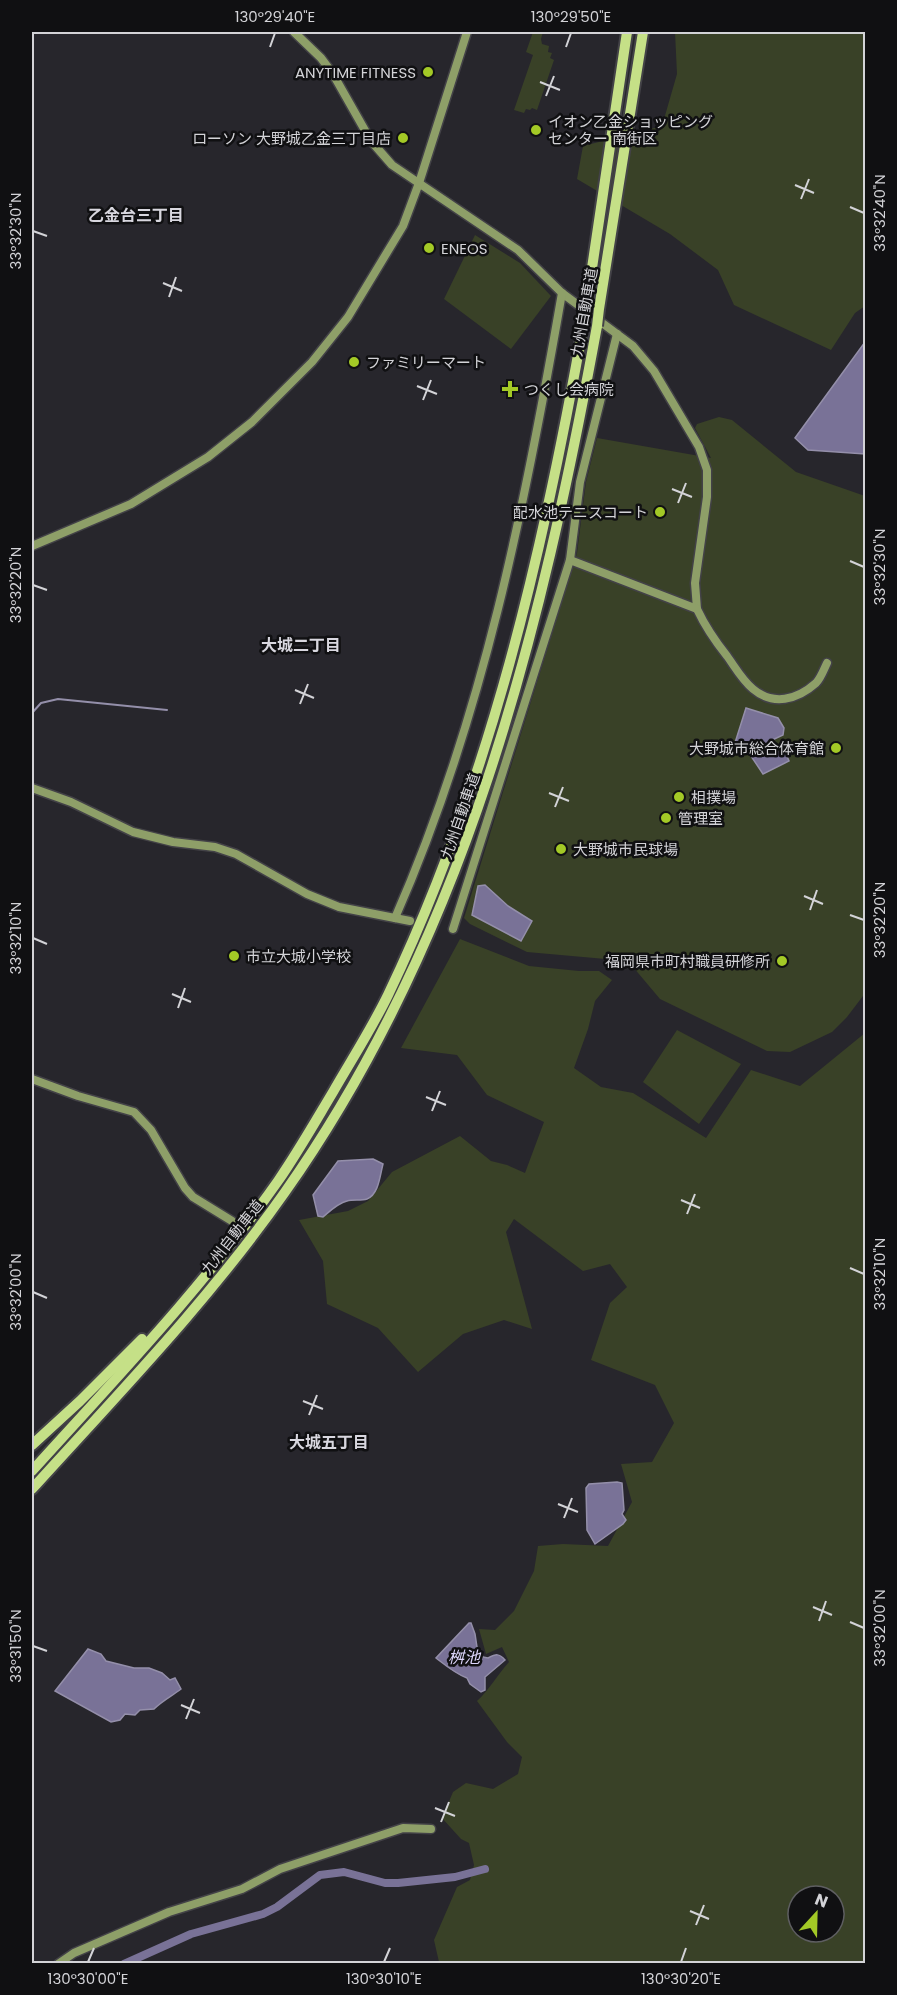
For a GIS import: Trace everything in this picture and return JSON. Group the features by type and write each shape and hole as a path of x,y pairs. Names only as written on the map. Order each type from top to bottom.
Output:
{"highway":[{"name":"九州自動車道","path":"32,1471 179,1307 247,1224 279,1180 310,1133 387,997 418,928 475,780 503,691 534,573 567,416 585,316 627,32"},
{"name":"九州自動車道","path":"33,1487 179,1328 258,1231 288,1189 349,1094 389,1021 454,876 501,741 546,575 597,326 643,32"},
{"path":"32,1445 107,1375 171,1309 212,1263 257,1204 279,1180"}],"street":[{"path":"294,32 321,58 333,74 380,154 392,165 518,250 562,293 638,351 654,371 704,458 708,484 695,583 697,609 707,629 745,681 753,689 771,699 785,700 799,694 817,681 827,663"},
{"path":"32,546 131,504 208,457 273,402 312,362 348,317 403,226 467,32"},
{"path":"395,918 448,782 502,597 523,505 562,293"},
{"path":"453,928 570,560 580,482 617,334"},
{"path":"570,560 697,609"},
{"path":"32,788 71,802 133,832 173,842 215,847 236,854 308,894 339,907 410,921"},
{"path":"32,1079 78,1096 134,1112 151,1130 185,1188 193,1197 232,1221"},
{"path":"58,1964 74,1953 159,1917 230,1894 280,1869 403,1828 431,1829"}],"green space":[{"path":"533,32 543,32 542,44 549,46 548,52 552,53 550,58 554,60 537,110 526,109 524,113 514,110 533,55 526,52"},
{"path":"675,32 865,32 865,306 855,313 831,350 734,305 718,270 670,234 577,179 583,146 662,126 677,74"},
{"path":"475,235 520,263 551,296 511,349 444,299"},
{"path":"719,417 732,420 796,472 865,496 866,992 832,1032 790,1052 767,1051 660,999 628,961 527,952 470,924 464,918 577,553 586,482 597,438 711,458 695,428 697,424"},
{"path":"460,939 529,966 599,971 612,980 595,1001 574,1068 601,1087 633,1093 706,1138 751,1070 800,1086 865,1033 865,1963 451,1964 439,1962 434,1940 457,1887 470,1880 474,1865 469,1843 461,1839 442,1818 453,1792 466,1783 493,1789 518,1774 522,1757 507,1742 477,1701 509,1662 502,1647 486,1654 479,1629 495,1630 514,1611 534,1571 538,1546 563,1544 608,1546 632,1502 621,1464 652,1462 674,1423 655,1385 591,1360 610,1303 627,1287 610,1264 583,1271 514,1219 506,1232 532,1329 504,1320 463,1334 418,1372 378,1328 327,1304 323,1261 299,1220 348,1211 368,1201 392,1172 460,1136 491,1161 525,1173 544,1122 487,1095 457,1055 401,1048"},
{"path":"677,1030 741,1064 699,1124 643,1082"}],"water":[{"path":"865,342 865,454 808,450 795,438"},
{"path":"746,708 778,718 784,728 783,735 770,741 776,753 784,749 789,761 763,774 747,750 734,746"},
{"path":"485,885 508,906 532,921 521,941 472,915 478,886"},
{"path":"373,1159 383,1164 378,1184 371,1197 365,1200 344,1202 323,1217 318,1216 313,1195 338,1161"},
{"path":"622,1483 624,1510 622,1514 626,1520 595,1544 587,1530 586,1488 589,1484"},
{"name":"桝池","path":"471,1623 477,1647 483,1657 497,1655 505,1660 485,1677 485,1690 481,1692 470,1684 467,1678 436,1658"},
{"path":"88,1649 101,1654 106,1661 134,1668 149,1668 162,1673 170,1680 175,1678 181,1689 154,1709 140,1710 135,1715 125,1714 120,1720 111,1722 55,1691"}],"waterway":[{"path":"32,713 41,703 58,699 167,710"},
{"path":"124,1964 191,1934 263,1914 277,1907 320,1875 344,1872 385,1883 398,1883 455,1877 485,1869"}],"place":[{"name":"ANYTIME FITNESS","path":"428,72"},
{"name":"イオン乙金ショッピング センター 南街区","path":"536,130"},
{"name":"ローソン 大野城乙金三丁目店","path":"403,138"},
{"name":"ENEOS","path":"429,248"},
{"name":"ファミリーマート","path":"354,362"},
{"name":"つくし会病院","path":"510,389"},
{"name":"配水池テニスコート","path":"660,512"},
{"name":"大野城市総合体育館","path":"836,748"},
{"name":"相撲場","path":"679,797"},
{"name":"管理室","path":"666,818"},
{"name":"大野城市民球場","path":"561,849"},
{"name":"市立大城小学校","path":"234,956"},
{"name":"福岡県市町村職員研修所","path":"782,961"}],"district":[{"name":"乙金台三丁目","path":"136,215"},
{"name":"大城二丁目","path":"301,645"},
{"name":"大城五丁目","path":"329,1442"}]}
